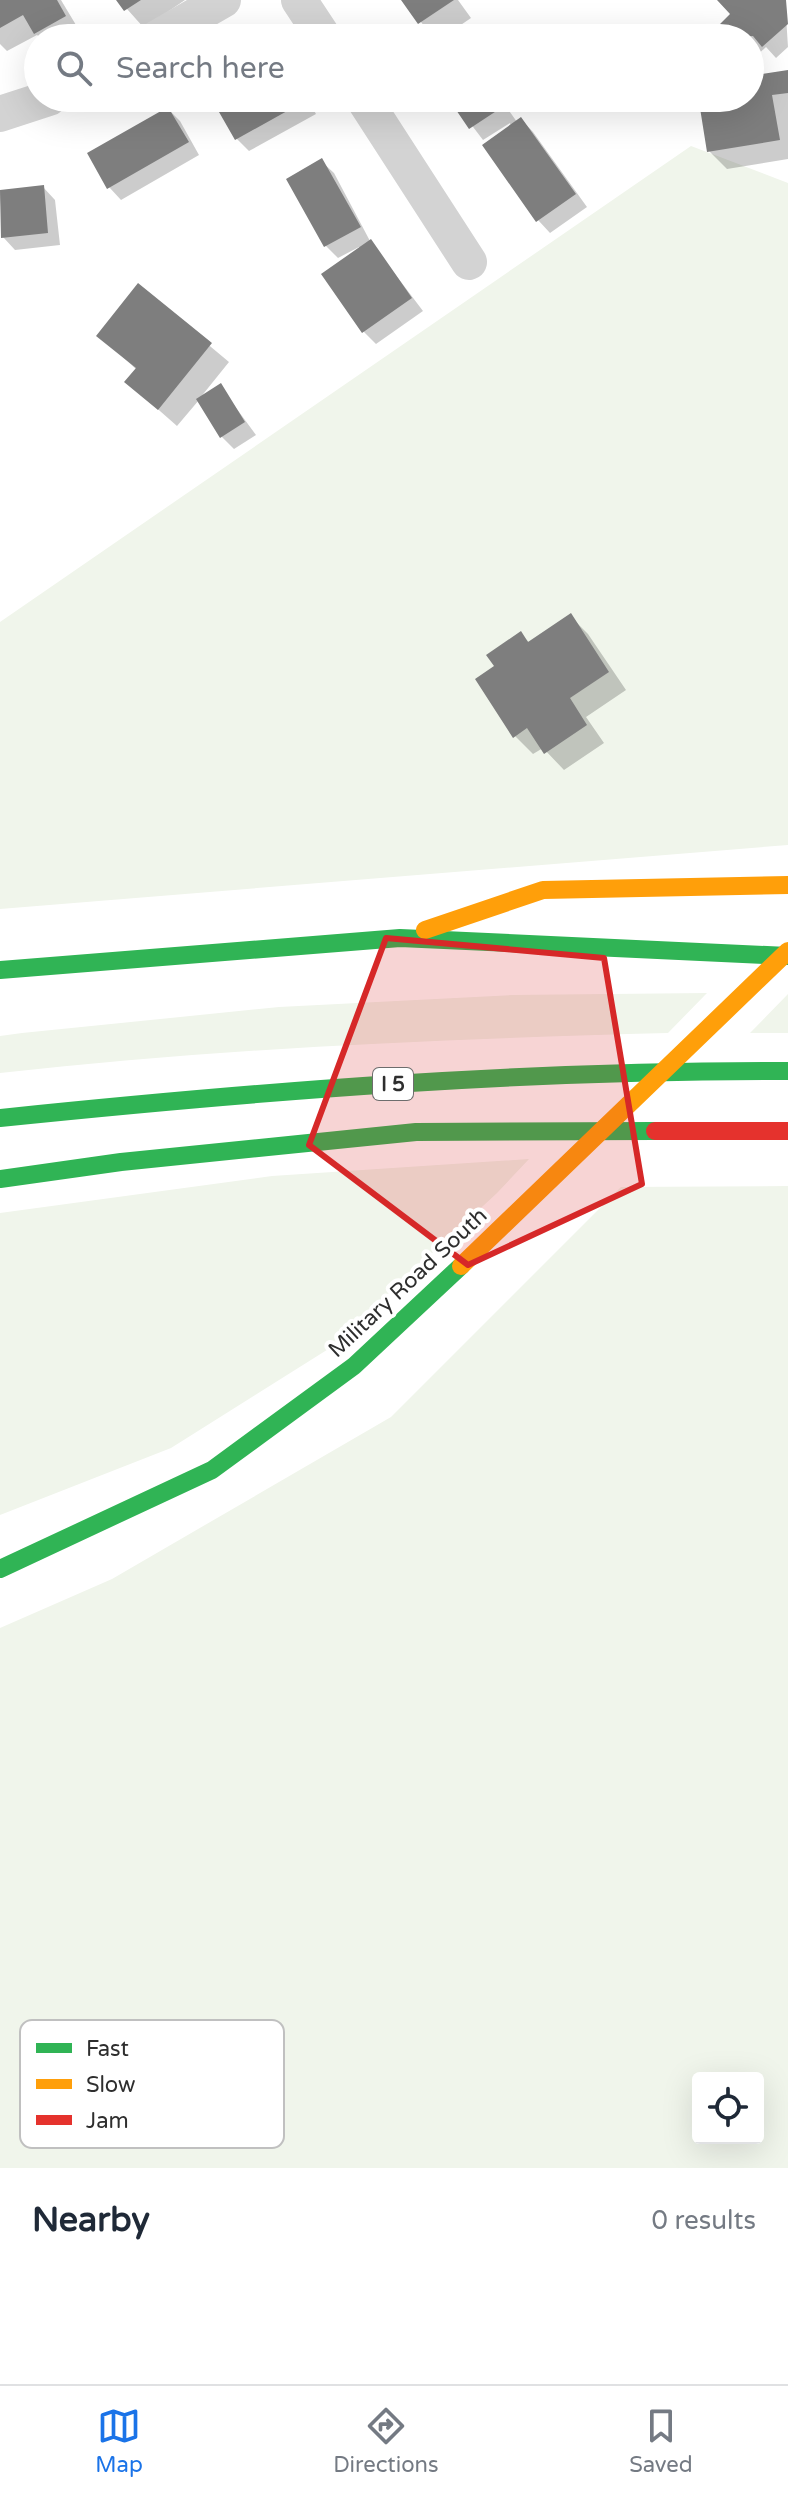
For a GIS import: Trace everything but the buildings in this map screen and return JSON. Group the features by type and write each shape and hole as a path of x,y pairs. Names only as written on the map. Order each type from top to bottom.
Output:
{"main road":[{"path":"400,938 543,890 788,885"},
{"path":"0,970 400,938 788,953"},
{"name":"Military Road South","path":"0,1569 212,1470 354,1366 788,953"},
{"name":"I 5","path":"0,1118 356,1086 616,1072 788,1071"},
{"path":"0,1179 121,1162 416,1132 788,1131"}],"street":[{"path":"181,24 223,0"},
{"path":"299,0 315,24"},
{"path":"0,114 24,106"},
{"path":"372,112 469,262"}],"highlighted area":[{"path":"386,938 604,958 642,1184 468,1265 309,1145"}],"shaded area":[{"path":"691,146 788,183 788,845 0,909 0,622"},
{"path":"707,993 668,1033 333,1046 167,1057 0,1073 0,1036 22,1033 279,1007 513,995"},
{"path":"788,994 788,1033 750,1033"},
{"path":"529,1159 497,1193 330,1348 171,1448 0,1515 0,1213 272,1176"},
{"path":"788,1186 788,2168 0,2168 0,1628 112,1579 391,1417 621,1187"}],"traffic: fast":[{"path":"0,970 400,938 788,956"},
{"path":"0,1118 197,1099 492,1078 788,1071"},
{"path":"0,1179 121,1162 416,1132 655,1131"},
{"path":"0,1569 212,1470 354,1366 461,1266"}],"traffic: slow":[{"path":"425,930 543,890 788,885"},
{"path":"461,1266 788,951"}],"traffic: jam":[{"path":"655,1131 788,1131"}]}
